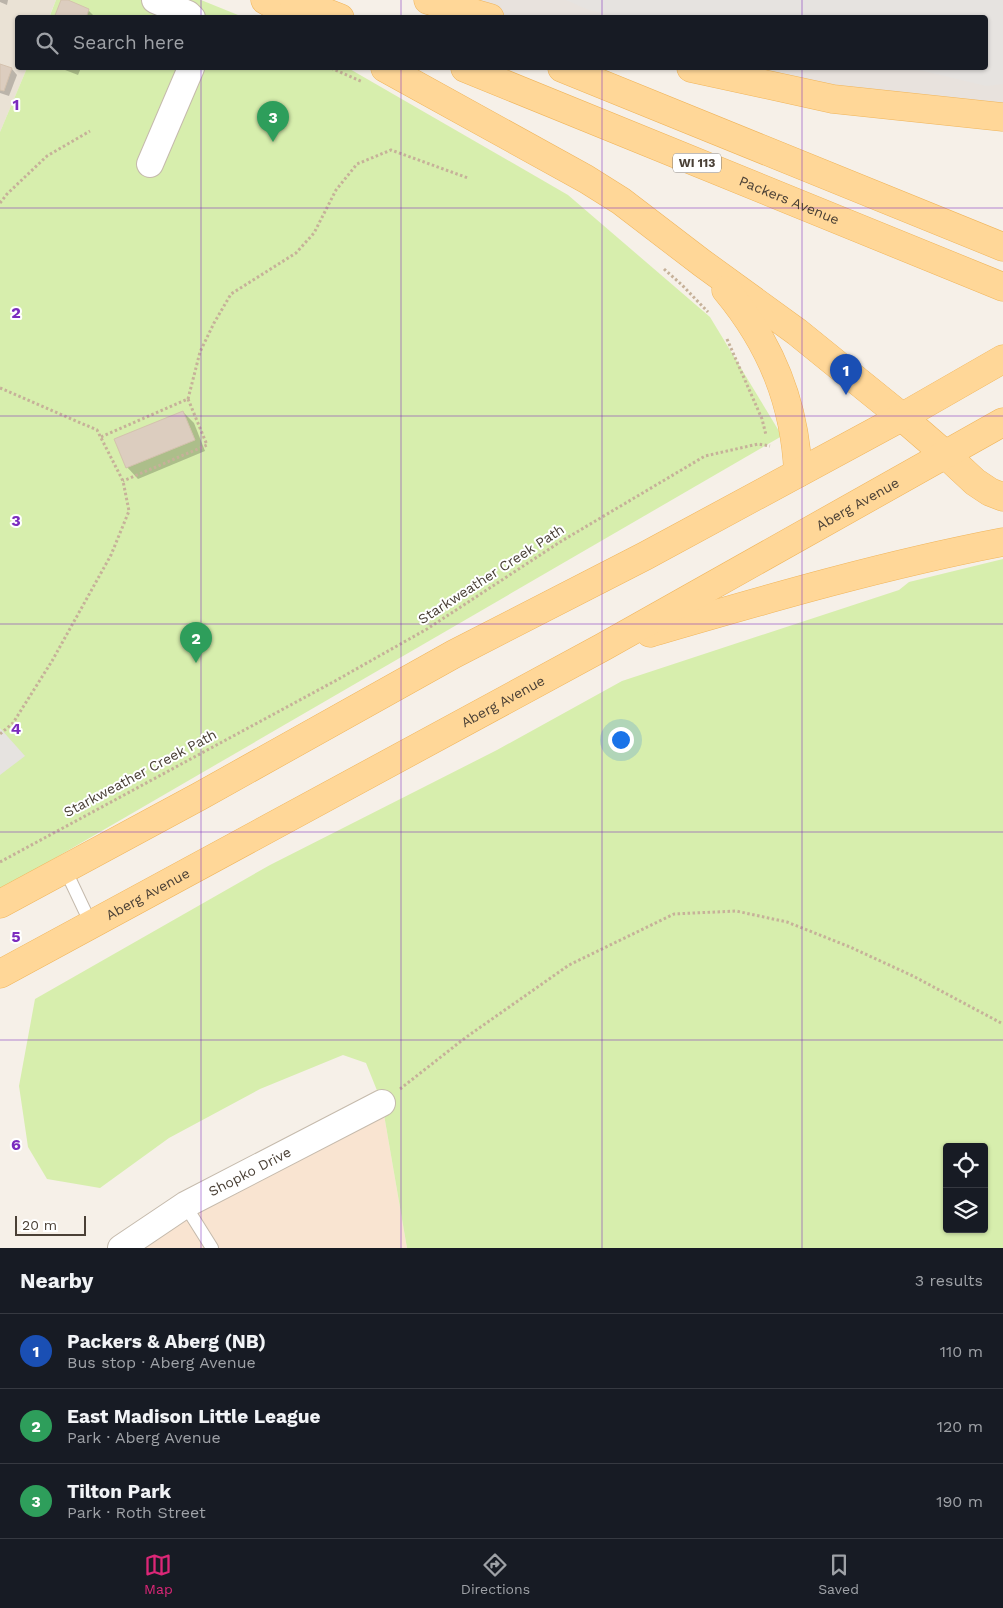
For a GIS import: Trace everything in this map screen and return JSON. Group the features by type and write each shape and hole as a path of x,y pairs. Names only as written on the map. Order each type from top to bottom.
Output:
{"main road":[{"path":"265,0 291,15"},
{"path":"294,0 332,15"},
{"path":"408,0 440,15"},
{"path":"428,0 480,15"},
{"name":"Packers Avenue","path":"470,70 1003,287"},
{"name":"WI 113","path":"567,70 1003,247"},
{"path":"700,70 833,99 1003,116"},
{"path":"378,77 597,185 773,314 902,417 982,488 1003,497"},
{"path":"702,263 744,313 765,346 788,404 797,442 798,473"},
{"path":"0,904 454,654 644,556 902,417 1003,360"},
{"name":"Aberg Avenue","path":"0,974 603,647 1003,422"},
{"path":"603,647 780,595 936,555 1003,542"}],"street":[{"path":"155,0 186,15"},
{"path":"150,164 190,70"},
{"name":"Shopko Drive","path":"121,1248 185,1205 382,1103"}],"lane":[{"path":"65,869 91,924"},
{"path":"185,1205 212,1248"}],"path":[{"path":"341,70 378,77"},
{"path":"0,203 47,156 90,131"},
{"path":"124,481 207,445 188,399 200,352 214,323 231,294 296,253 314,233 336,190 357,164 391,150 468,178"},
{"path":"662,267 709,313"},
{"path":"726,335 762,419 768,445"},
{"path":"0,388 97,430 124,481 128,511 111,555 52,661 13,723 0,734"},
{"path":"101,437 188,399"},
{"name":"Starkweather Creek Path","path":"0,862 335,682 419,634 560,542 705,456 758,444 779,448 797,442"},
{"path":"382,1103 465,1038 569,965 674,914 736,911 787,922 850,947 913,976 1003,1024"}],"shaded area":[{"path":"0,0 56,0 50,15 15,15 15,70 26,70 0,132"},
{"path":"428,0 1003,0 1003,117 704,70 988,70 988,15 480,15"},
{"path":"566,0 1003,0 1003,84 986,86 919,70 988,70 988,15 610,15 589,10"},
{"path":"0,728 25,756 0,775"},
{"path":"382,1103 407,1248 121,1248"}],"green space":[{"path":"56,0 201,0 238,15 50,15"},
{"path":"26,70 351,70 568,195 710,317 782,436 0,890 0,132"},
{"path":"1003,559 1003,1248 407,1248 382,1103 366,1063 343,1055 260,1089 169,1138 100,1188 47,1179 28,1147 19,1086 35,999 270,865 497,750 622,681 899,590 909,582"}],"building":[{"path":"61,0 68,0 89,9 87,15 55,15"},
{"path":"0,64 12,68 4,91 0,90"},
{"path":"183,411 195,440 126,468 114,439"}],"place":[{"name":"Tilton Park","path":"273,142"},
{"name":"Packers & Aberg (NB)","path":"846,395"},
{"name":"East Madison Little League","path":"196,663"}]}
